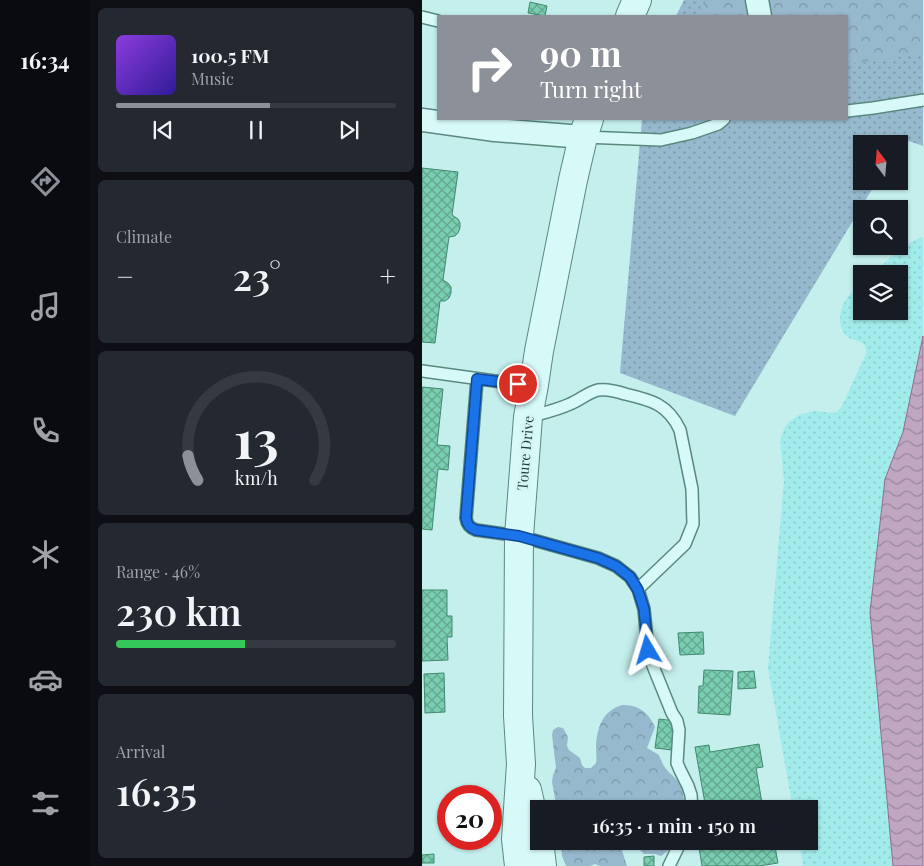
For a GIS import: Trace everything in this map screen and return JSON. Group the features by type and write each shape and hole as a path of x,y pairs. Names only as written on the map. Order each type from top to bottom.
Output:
{"street":[{"path":"630,15 637,0"},
{"path":"757,0 760,15"},
{"path":"422,120 586,128"},
{"name":"Toure Drive","path":"519,866 516,839 521,764 518,716 519,536 528,418 539,351 586,128"},
{"name":"Toure Drive","path":"521,764 530,804"},
{"name":"Toure Drive","path":"540,850 542,866"}],"lane":[{"path":"422,18 437,21"},
{"path":"848,110 924,100"},
{"path":"586,128 661,140 692,133 718,124 723,120"},
{"path":"422,371 534,386"},
{"path":"477,379 467,524 476,530 519,536 598,558 616,566 630,577 638,590 644,609 648,650 680,730 677,763 688,786 691,800"},
{"path":"528,418 568,405 591,392 610,390 656,403 670,414 676,422 680,430 692,489 693,524 684,544 638,590"},
{"path":"669,866 677,850"}],"green space":[{"path":"684,0 923,0 923,146 908,141 908,135 853,135 853,190 872,190 866,200 853,200 853,221 735,416 620,373 642,120 848,120 848,15 676,15"},
{"path":"706,0 923,0 923,54 848,64 848,15 698,15"},
{"path":"622,705 633,706 642,710 653,722 655,727 647,748 659,755 662,763 676,778 684,800 555,800 552,782 556,768 553,730 558,727 563,728 568,737 567,746 569,750 580,758 585,768 591,768 596,763 599,727 605,716"},
{"path":"562,850 622,850 627,866 600,866 595,864 590,866 566,866"},
{"path":"640,850 669,850 661,856 644,854"}],"sand":[{"path":"923,237 923,336 903,432 885,479 870,612 893,866 803,866 800,850 818,850 818,800 791,800 768,668 784,480 780,440 785,427 799,415 814,411 835,413 841,408 866,354 865,346 861,342 848,337 840,324 842,307 850,294 853,292 853,320 908,320 908,265 883,265 894,255 908,255 908,244"}],"water":[{"path":"923,336 923,866 893,866 870,612 885,479 903,432"}],"building":[{"path":"530,2 547,6 545,15 528,13"},
{"path":"422,168 458,172 452,215 458,219 460,228 455,236 449,237 443,280 451,287 451,293 445,301 440,301 435,343 422,342"},
{"path":"422,387 443,389 437,445 450,446 448,470 438,469 432,530 422,529"},
{"path":"422,590 447,590 447,616 452,616 452,637 447,637 448,660 422,661"},
{"path":"703,632 704,654 680,655 678,633"},
{"path":"704,670 733,671 730,715 698,713 699,686 703,686"},
{"path":"754,671 756,688 738,689 738,672"},
{"path":"444,673 445,712 425,713 424,674"},
{"path":"659,719 676,721 672,750 655,748"},
{"path":"759,744 763,767 756,768 761,800 704,800 695,747 709,745 710,752"},
{"path":"699,850 776,850 778,863 759,866 702,866"},
{"path":"434,854 434,863 422,863 422,855"},
{"path":"654,856 654,866 644,866 644,857"}],"route":[{"path":"518,384 477,379 467,524 476,530 519,536 598,558 616,566 630,577 638,590 644,609 648,650"}]}
